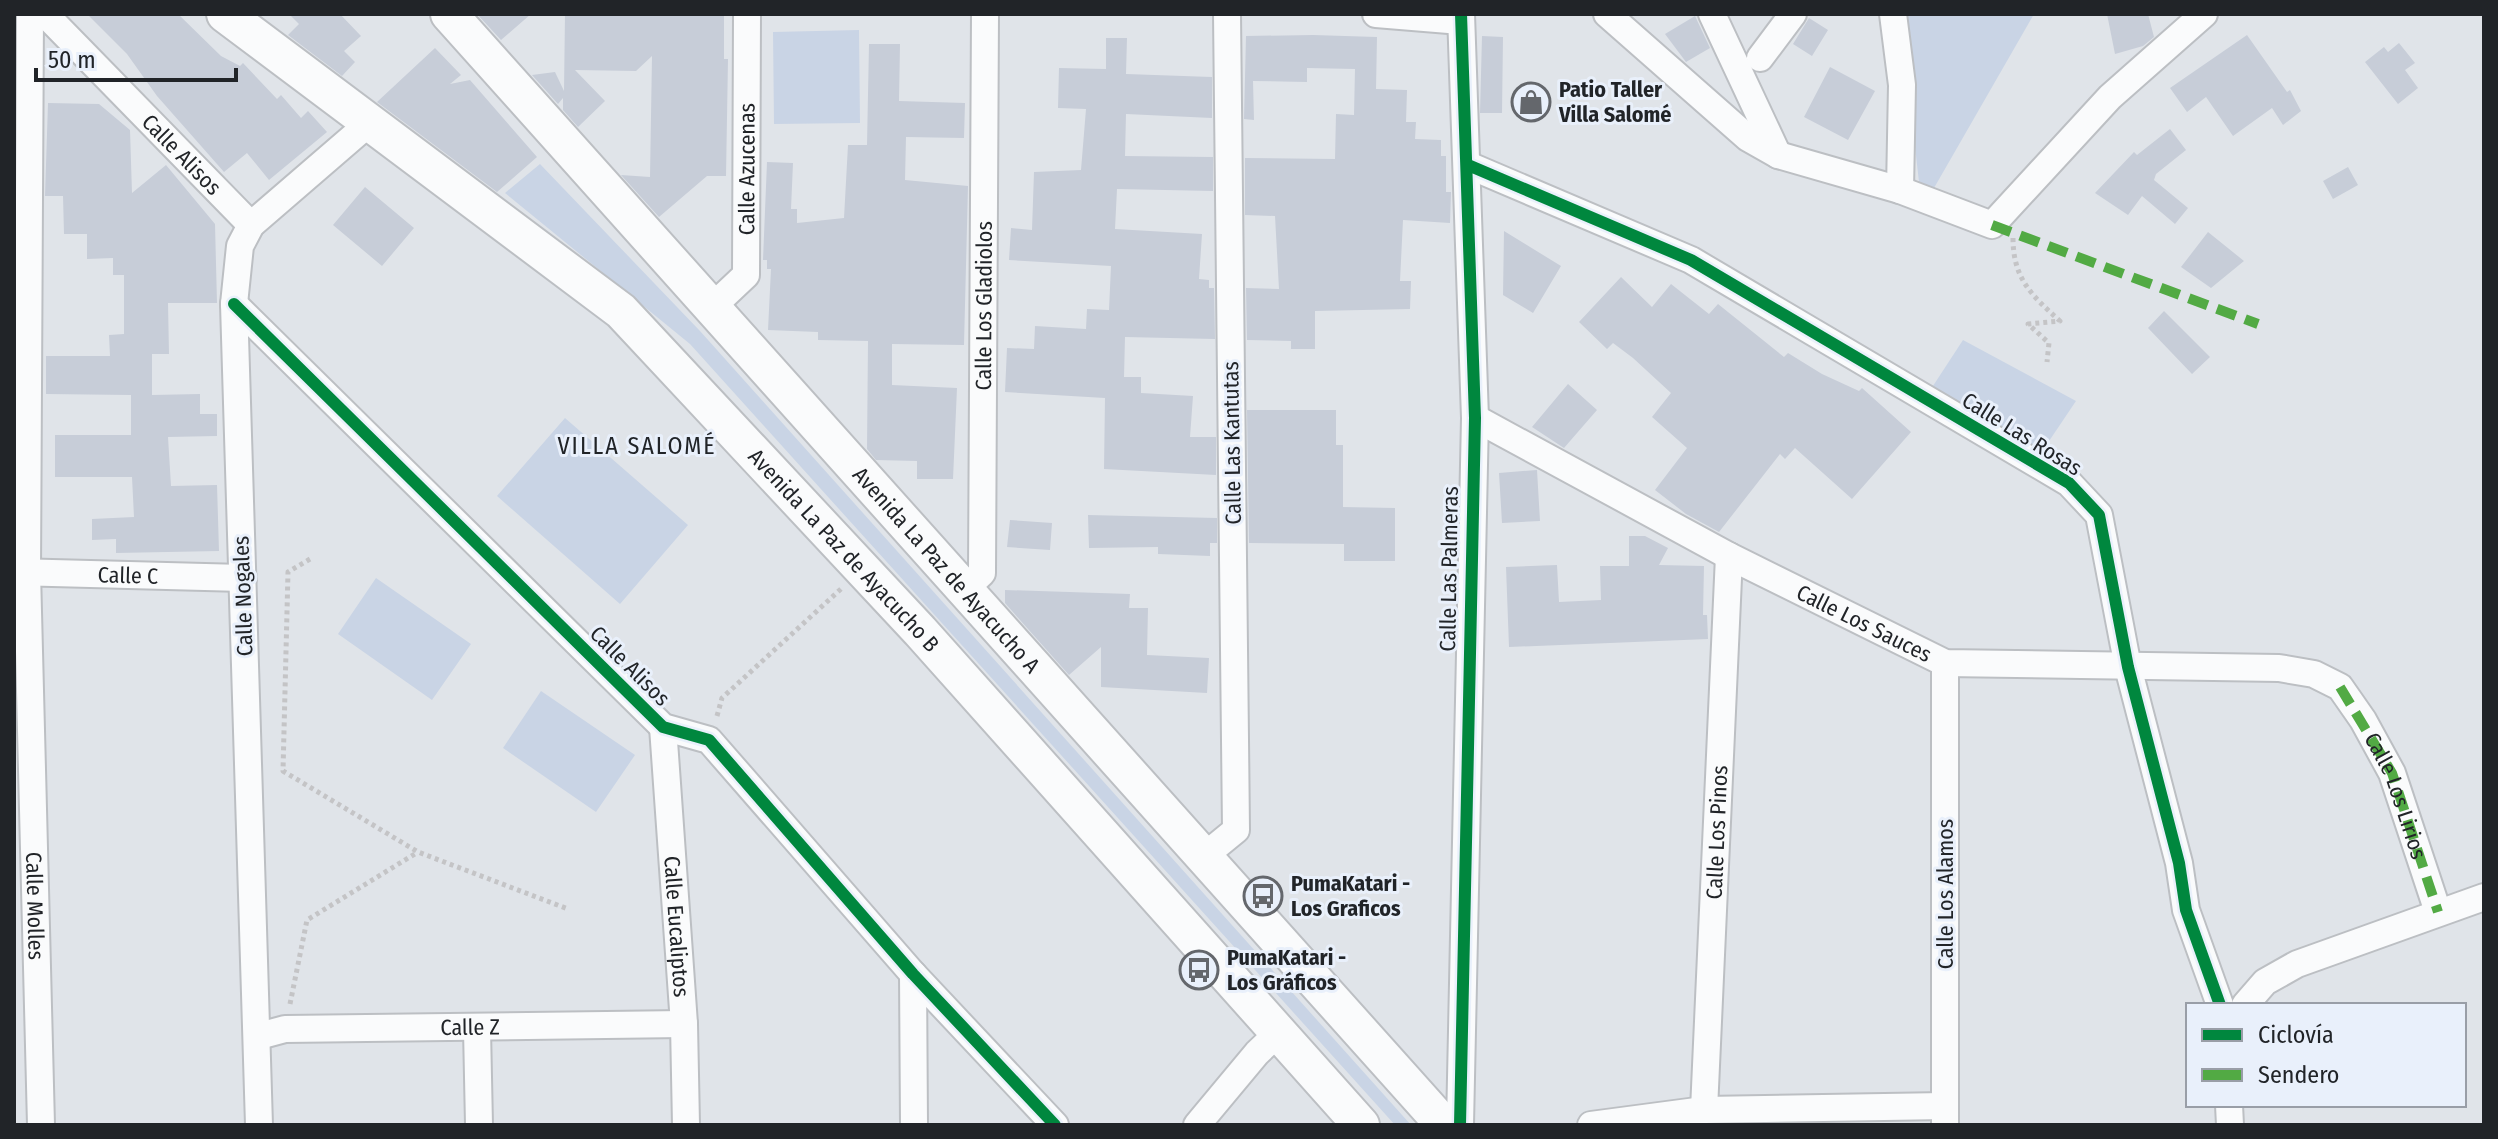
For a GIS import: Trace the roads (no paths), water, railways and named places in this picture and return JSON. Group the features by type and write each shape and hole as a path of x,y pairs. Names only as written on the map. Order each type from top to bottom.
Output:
{"main road":[{"name":"Avenida La Paz de Ayacucho B","path":"225,14 621,311 920,631 1361,1125"},
{"name":"Avenida La Paz de Ayacucho A","path":"449,14 1444,1125"}],"street":[{"name":"Calle Molles","path":"30,14 20,572 41,1125"},
{"name":"Calle Alisos","path":"45,14 251,225"},
{"name":"Calle Azucenas","path":"711,308 746,275 747,14"},
{"name":"Calle Los Gladiolos","path":"964,590 982,573 985,14"},
{"name":"Calle Las Kantutas","path":"1203,857 1236,830 1227,14"},
{"path":"1376,14 1461,17"},
{"path":"1607,14 1748,138 1778,155 1900,190 1992,225 2110,97 2194,17"},
{"path":"1712,14 1778,155"},
{"path":"1760,58 1793,14"},
{"path":"1893,14 1902,85 1900,190"},
{"name":"Calle Las Palmeras","path":"1460,1125 1475,418 1461,17"},
{"path":"251,225 368,124"},
{"name":"Calle Las Rosas","path":"1468,165 1691,260 2069,483 2099,515 2128,667 2179,863 2186,910 2219,1003"},
{"name":"Calle Nogales","path":"251,225 240,246 234,304 259,1036 259,1125"},
{"name":"Calle Alisos","path":"234,304 663,727 709,740 913,974"},
{"name":"Calle Los Sauces","path":"1475,418 1729,556 1945,663 2279,668 2314,674 2340,687"},
{"name":"Calle Los Pinos","path":"1704,1110 1729,556"},
{"name":"Calle C","path":"20,572 243,578"},
{"name":"Calle Los Alamos","path":"1945,663 1945,1115"},
{"name":"Calle Los Lirios","path":"2340,687 2392,773 2438,912"},
{"name":"Calle Eucaliptos","path":"663,727 684,1024 686,1125"},
{"path":"2247,1003 2265,982 2297,964 2484,897"},
{"path":"913,974 914,1125"},
{"path":"913,974 1055,1125"},
{"name":"Calle Z","path":"259,1036 285,1029 477,1029 684,1024"},
{"path":"477,1029 479,1125"},
{"path":"1197,1125 1257,1053 1279,1032"},
{"path":"1591,1125 1704,1110 1760,1117 1945,1115"}],"place":[{"name":"Patio Taller Villa Salomé","path":"1531,102"},
{"name":"PumaKatari - Los Graficos","path":"1263,896"},
{"name":"PumaKatari - Los Gráficos","path":"1199,970"}],"district":[{"name":"VILLA SALOMÉ","path":"637,446"}]}
